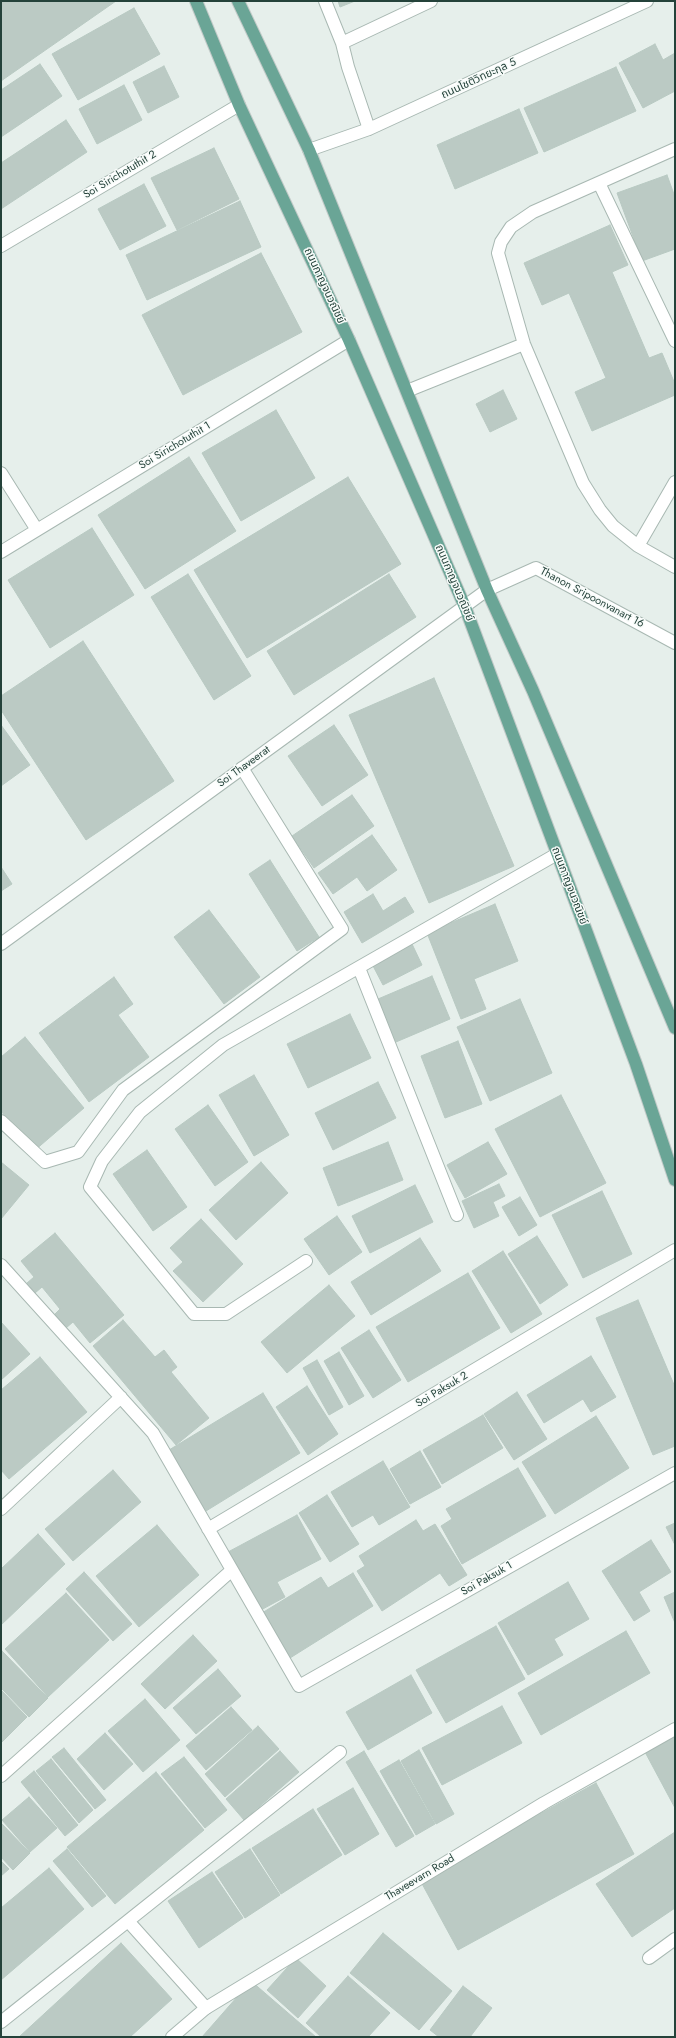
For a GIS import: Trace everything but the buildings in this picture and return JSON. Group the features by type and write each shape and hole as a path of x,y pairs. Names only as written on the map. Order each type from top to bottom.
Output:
{"main road":[{"name":"ถนนกาญจนวณิชย์","path":"196,1 239,105 349,340 465,607 636,1064 675,1180"},
{"path":"238,1 309,150 487,590 533,691 675,1028"}],"street":[{"path":"325,1 342,43 348,67 369,129"},
{"path":"342,43 431,1"},
{"name":"ถนนโชติวิทยะกุล 5","path":"309,150 369,129 647,1"},
{"name":"Soi Sirichotuthit 2","path":"1,246 239,105"},
{"path":"675,149 523,218 511,227 501,242 498,253 524,344 584,484 604,516 613,526 638,546 675,567"},
{"path":"599,183 675,341"},
{"name":"Soi Sirichotuthit 1","path":"1,552 349,340"},
{"path":"406,391 524,344"},
{"path":"1,473 37,530"},
{"path":"638,546 675,482"},
{"name":"Thanon Sripoonvanart 16","path":"487,590 536,568 675,643"},
{"name":"Soi Thaveerat","path":"1,944 487,590"},
{"path":"1,1121 44,1162 78,1152 123,1090 342,929 242,768"},
{"path":"306,1261 226,1314 194,1314 90,1186 102,1161 140,1112 217,1050 557,854"},
{"path":"359,968 457,1216"},
{"name":"Soi Paksuk 2","path":"208,1529 675,1250"},
{"path":"1,1265 153,1433 232,1570 1,1776"},
{"path":"1,1509 121,1397"},
{"name":"Soi Paksuk 1","path":"232,1570 299,1686 675,1473"},
{"name":"Thaveevarn Road","path":"172,2037 206,2008 544,1803 675,1729"},
{"path":"1,2022 340,1752"},
{"path":"128,1921 206,2008"},
{"path":"649,1958 675,1939"}]}
